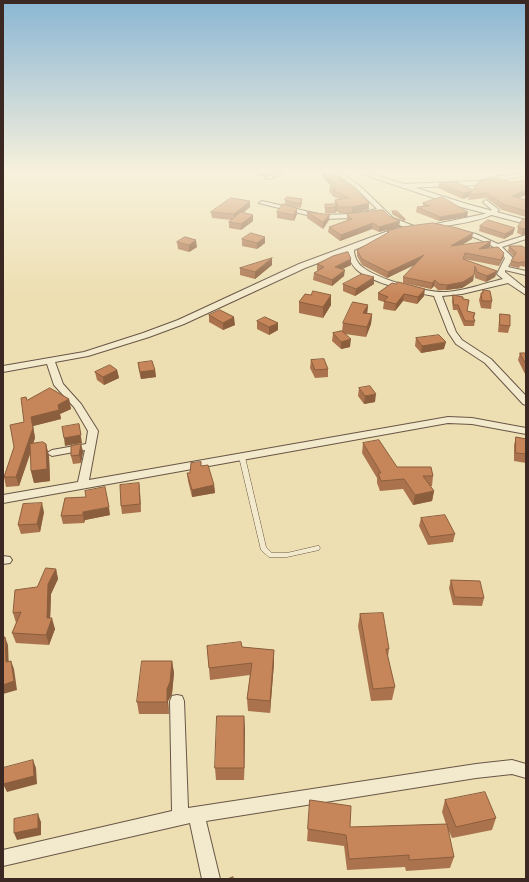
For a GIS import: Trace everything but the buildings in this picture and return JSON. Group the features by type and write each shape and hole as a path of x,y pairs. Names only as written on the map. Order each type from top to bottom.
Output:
{"street":[{"path":"311,214 323,217 362,214"},
{"path":"387,214 391,219 412,227"},
{"path":"435,226 490,214"},
{"path":"492,214 526,222"},
{"path":"3,369 85,354 146,335 181,322 302,266 350,249 381,235 412,227 435,226 452,228 496,246 509,258 501,274 526,293"},
{"path":"496,246 526,237"},
{"path":"350,249 350,254 358,268 376,277 438,295 510,280"},
{"path":"504,268 526,273"},
{"path":"438,295 452,332 459,342 488,361 526,402"},
{"path":"50,361 59,385 78,406 93,431 83,485"},
{"path":"3,499 448,420 472,421 526,430"},
{"path":"52,453 91,446"},
{"path":"178,701 188,816 211,879"},
{"path":"3,858 188,816 512,767 526,771"}],"lane":[{"path":"242,457 263,548 272,555 287,555 317,548"}]}
